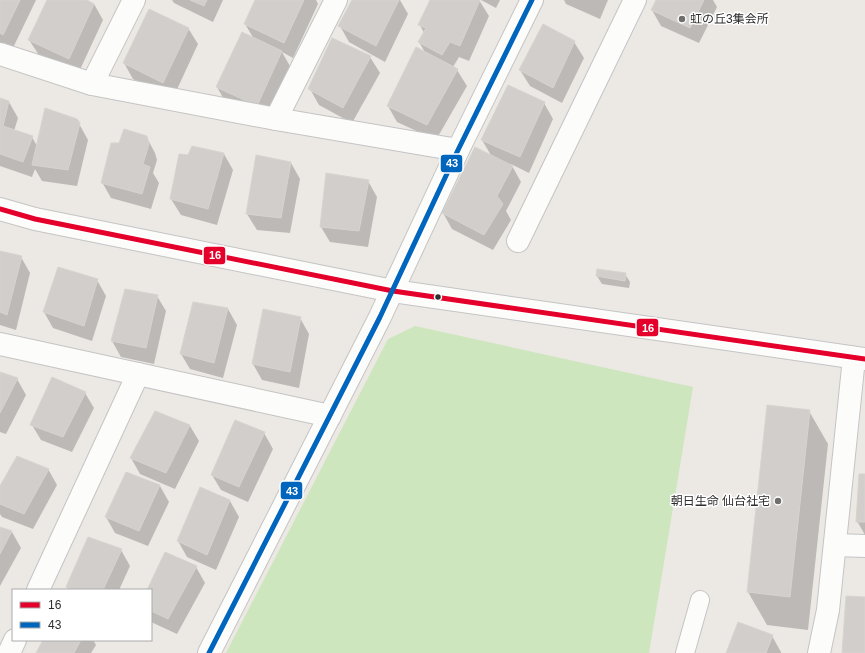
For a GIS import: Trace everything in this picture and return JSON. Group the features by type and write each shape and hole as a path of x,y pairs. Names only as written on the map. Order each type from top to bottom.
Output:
{"street":[{"path":"92,84 134,0"},
{"path":"276,120 336,0"},
{"path":"209,653 393,291 458,150 532,0"},
{"path":"518,241 635,0"},
{"path":"0,54 92,84 276,120 458,150"},
{"path":"0,208 35,219 393,291 859,358 828,610 819,653"},
{"path":"0,344 330,416"},
{"path":"38,589 138,374"},
{"path":"835,545 865,546"},
{"path":"9,653 15,641"}],"lane":[{"path":"685,653 700,600"}],"green space":[{"path":"415,326 693,387 649,653 226,653 388,339"}],"building":[{"path":"0,0 20,0 3,35 0,33"},
{"path":"47,0 87,0 94,4 69,59 28,40"},
{"path":"190,0 207,0 204,6"},
{"path":"255,0 304,0 284,43 244,24"},
{"path":"352,0 399,0 376,46 338,26"},
{"path":"430,0 480,0 460,46 450,42 442,55 418,42 426,28 418,25"},
{"name":"虹の丘3集会所","path":"656,0 704,0 690,28 651,10"},
{"path":"149,9 189,28 163,83 123,63"},
{"path":"543,24 575,41 553,88 519,70"},
{"path":"242,32 282,51 257,106 216,87"},
{"path":"332,38 371,56 343,108 308,89"},
{"path":"416,47 458,69 427,125 387,106"},
{"path":"508,85 545,102 520,157 481,140"},
{"path":"0,98 9,101 3,126 33,136 23,162 0,154"},
{"path":"45,108 77,119 80,123 68,170 32,165"},
{"path":"124,129 147,136 149,144 143,164 150,167 142,194 101,183 111,143 119,143"},
{"path":"192,146 224,153 208,209 170,199 179,154 188,155"},
{"path":"475,147 513,166 497,196 503,204 484,235 442,213"},
{"path":"256,155 291,162 281,218 246,214"},
{"path":"326,173 369,180 359,231 320,227"},
{"path":"0,251 22,256 7,315 0,312"},
{"path":"58,267 98,279 84,326 43,312"},
{"path":"597,269 626,273 625,281 596,276"},
{"path":"125,289 158,295 146,348 111,341"},
{"path":"193,302 228,308 214,363 180,354"},
{"path":"263,309 301,317 290,372 252,364"},
{"path":"0,372 18,378 0,413"},
{"path":"52,377 86,392 63,437 30,425"},
{"name":"朝日生命 仙台社宅","path":"767,405 810,410 790,597 747,592"},
{"path":"155,411 190,425 166,473 130,458"},
{"path":"235,420 265,432 239,487 211,475"},
{"path":"17,456 49,469 24,514 0,504 0,486"},
{"path":"126,472 160,485 139,531 105,517"},
{"path":"859,474 865,474 865,522 856,522"},
{"path":"200,487 230,500 207,555 177,541"},
{"path":"0,527 12,531 0,554"},
{"path":"88,537 122,549 103,589 70,589 66,587"},
{"path":"165,552 197,566 168,619 152,611 152,589 147,589"},
{"path":"846,596 865,597 865,653 842,653"},
{"path":"738,622 773,635 766,653 726,653"},
{"path":"42,641 80,641 74,653 36,653"}],"transit line":[{"name":"43","path":"209,653 380,317 458,150 532,0"},
{"name":"16","path":"0,209 35,219 393,291 865,359"}],"place":[{"name":"虹の丘3集会所","path":"682,19"},
{"name":"朝日生命 仙台社宅","path":"778,501"}]}
